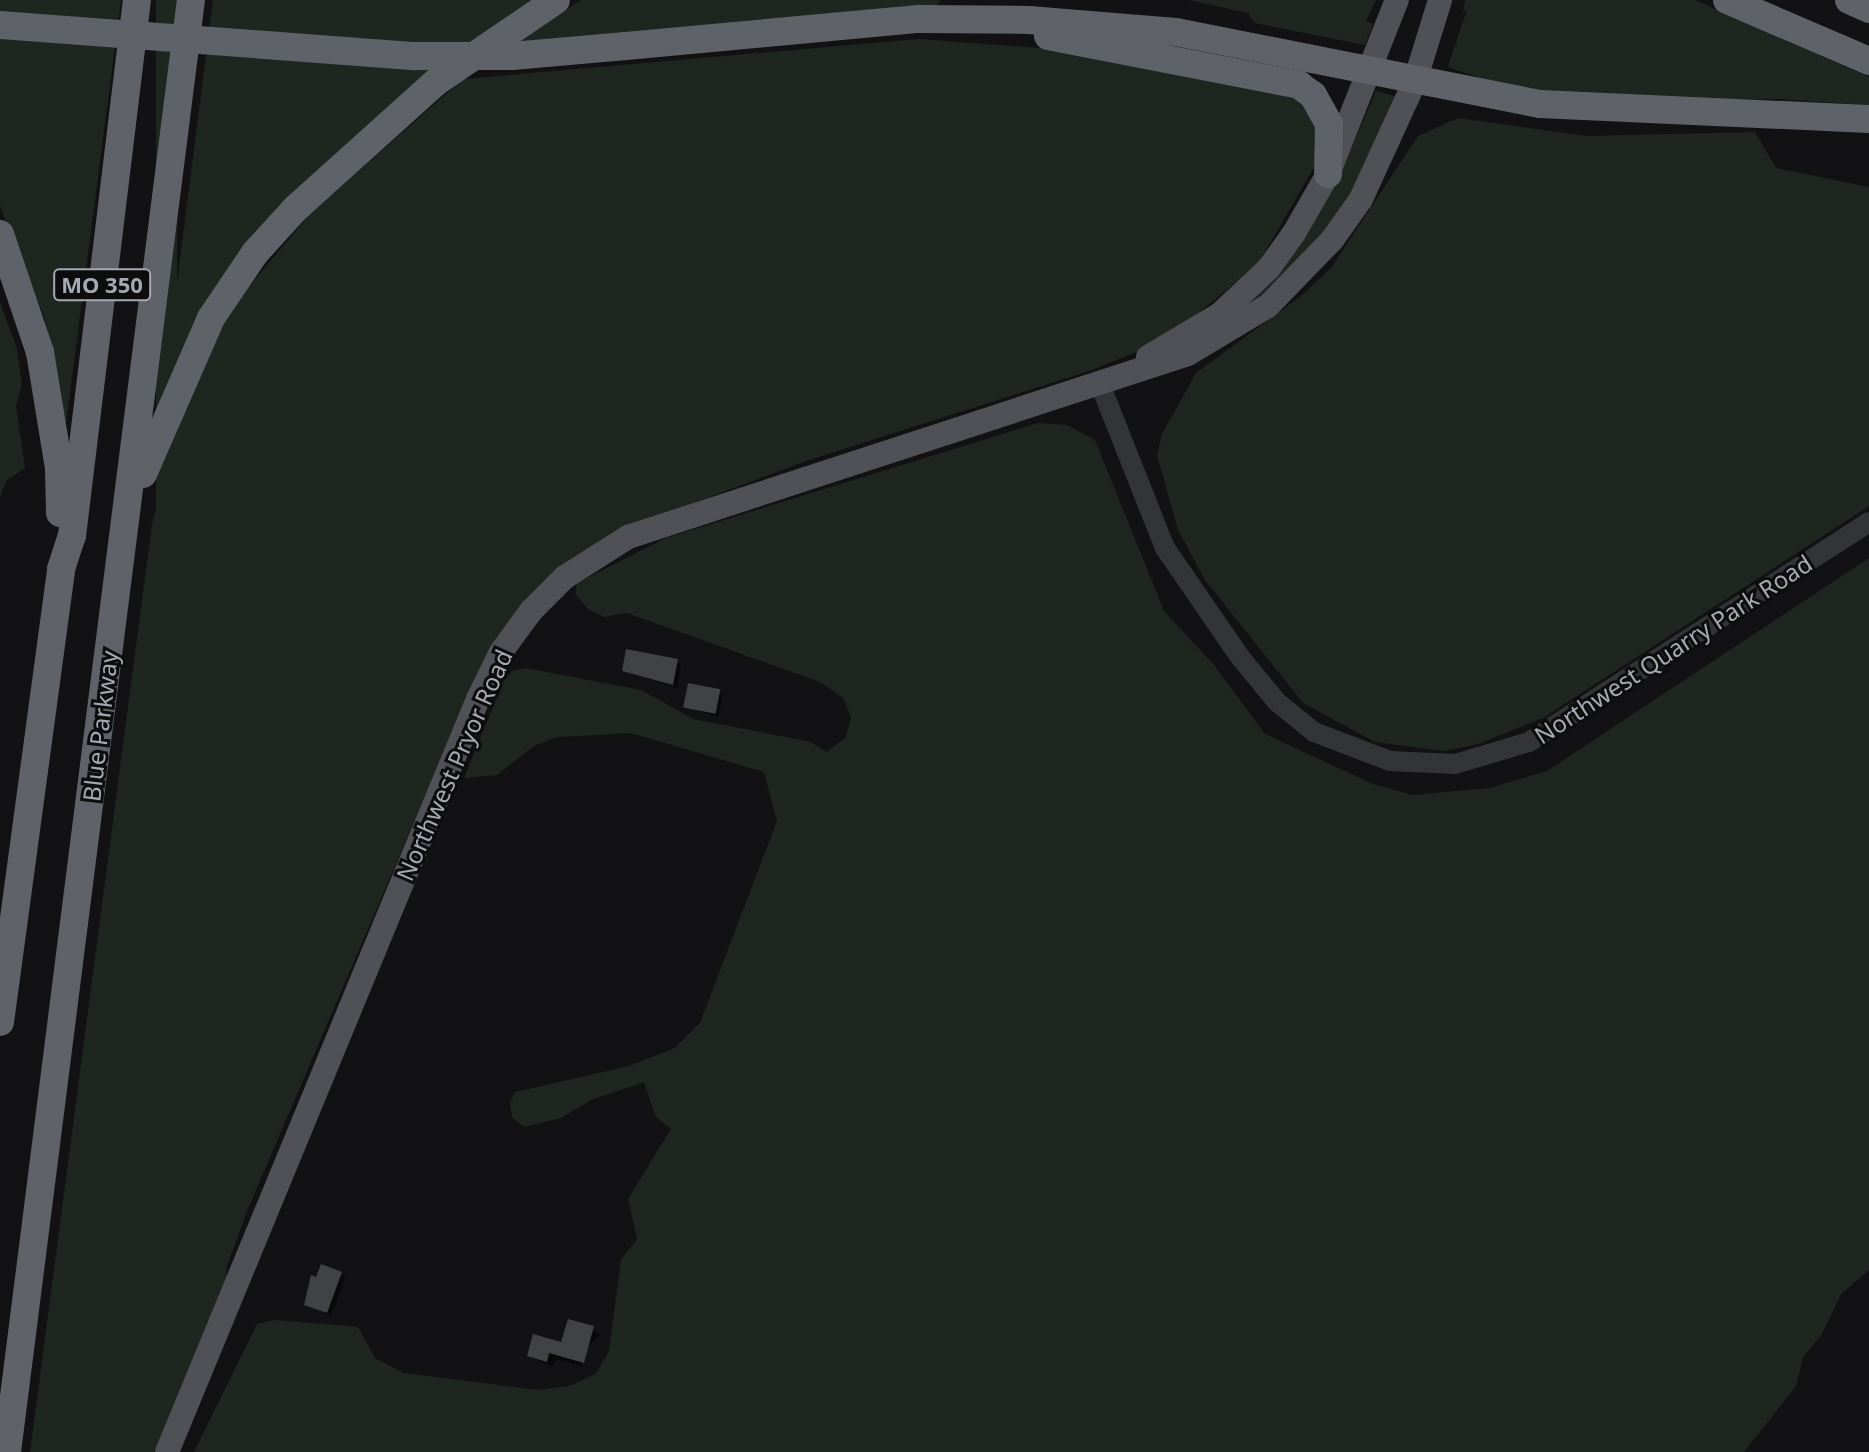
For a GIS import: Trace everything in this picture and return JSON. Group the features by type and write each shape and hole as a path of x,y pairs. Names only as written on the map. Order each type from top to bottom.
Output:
{"highway":[{"name":"MO 350","path":"0,1022 61,569 72,536 137,0"},
{"name":"Blue Parkway","path":"7,1452 191,0"},
{"path":"127,516 181,379 211,318 255,253 295,209 436,82 556,0"},
{"path":"1727,0 1869,61"},
{"path":"1849,0 1869,9"},
{"path":"0,25 415,56 512,56 919,19 964,20 1176,32 1540,104 1869,119"},
{"path":"964,20 1284,78 1313,95 1329,124 1328,174"},
{"path":"0,234 40,352 59,468 61,569"}],"main road":[{"name":"Northwest Pryor Road","path":"1100,384 1230,304 1269,268 1328,174 1397,0"},
{"name":"Northwest Pryor Road","path":"167,1452 478,699 501,652 531,611 565,577 628,537 1188,354 1268,306 1292,284 1361,199 1415,81 1440,0"}],"street":[{"name":"Northwest Quarry Park Road","path":"1100,384 1165,548 1240,657 1277,702 1314,732 1390,761 1455,764 1529,742 1869,522"}],"shaded area":[{"path":"0,0 121,0 66,424 45,319 0,206"},
{"path":"156,0 177,0 177,1208 156,1208"},
{"path":"213,0 540,0 282,215 163,393"},
{"path":"581,0 940,0 936,9 507,48"},
{"path":"1189,0 1376,0 1366,21 1373,24 1365,45 1255,23 1248,13"},
{"path":"1465,0 1695,0 1869,77 1869,105 1777,99 1641,101 1501,85 1448,67 1467,10 1463,13"},
{"path":"919,39 1052,49 1298,94 1318,129 1317,162 1258,264 1185,324 1141,350 1092,370 806,461 627,528 476,677 247,1211 226,1269 229,1287 154,1452 30,1452 152,524 186,400 207,352 242,295 309,215 463,79"},
{"path":"1376,91 1395,96 1355,193 1282,283 1206,333 1336,184"},
{"path":"1458,118 1586,136 1755,132 1776,168 1869,187 1869,506 1543,718 1478,744 1444,751 1375,742 1303,703 1205,580 1178,530 1157,455 1162,434 1196,373 1301,296 1331,268 1418,136"},
{"path":"0,302 17,349 22,385 16,406 25,468 7,480 0,497"},
{"path":"1038,423 1067,425 1095,440 1164,611 1214,665 1265,734 1373,784 1413,795 1490,788 1547,771 1869,558 1869,1270 1841,1294 1822,1334 1803,1357 1796,1386 1744,1452 194,1452 257,1324 274,1320 358,1327 375,1358 404,1373 538,1390 569,1386 596,1374 609,1351 621,1260 637,1239 628,1199 671,1129 656,1117 644,1082 593,1099 561,1118 524,1127 512,1117 510,1103 515,1092 629,1066 675,1048 700,1023 777,821 764,772 631,733 557,737 534,746 497,775 464,778 503,682 512,671 526,668 641,690 693,719 811,742 827,752 846,737 851,717 843,698 820,682 627,613 604,617 588,609 575,594 577,583 666,538"}],"building":[{"path":"626,649 678,659 673,685 622,671"},
{"path":"688,683 720,689 716,714 683,708"},
{"path":"321,1264 342,1272 327,1313 304,1305 311,1275 316,1277"},
{"path":"568,1319 594,1326 584,1363 549,1353 547,1362 527,1356 533,1334 561,1342"}]}
